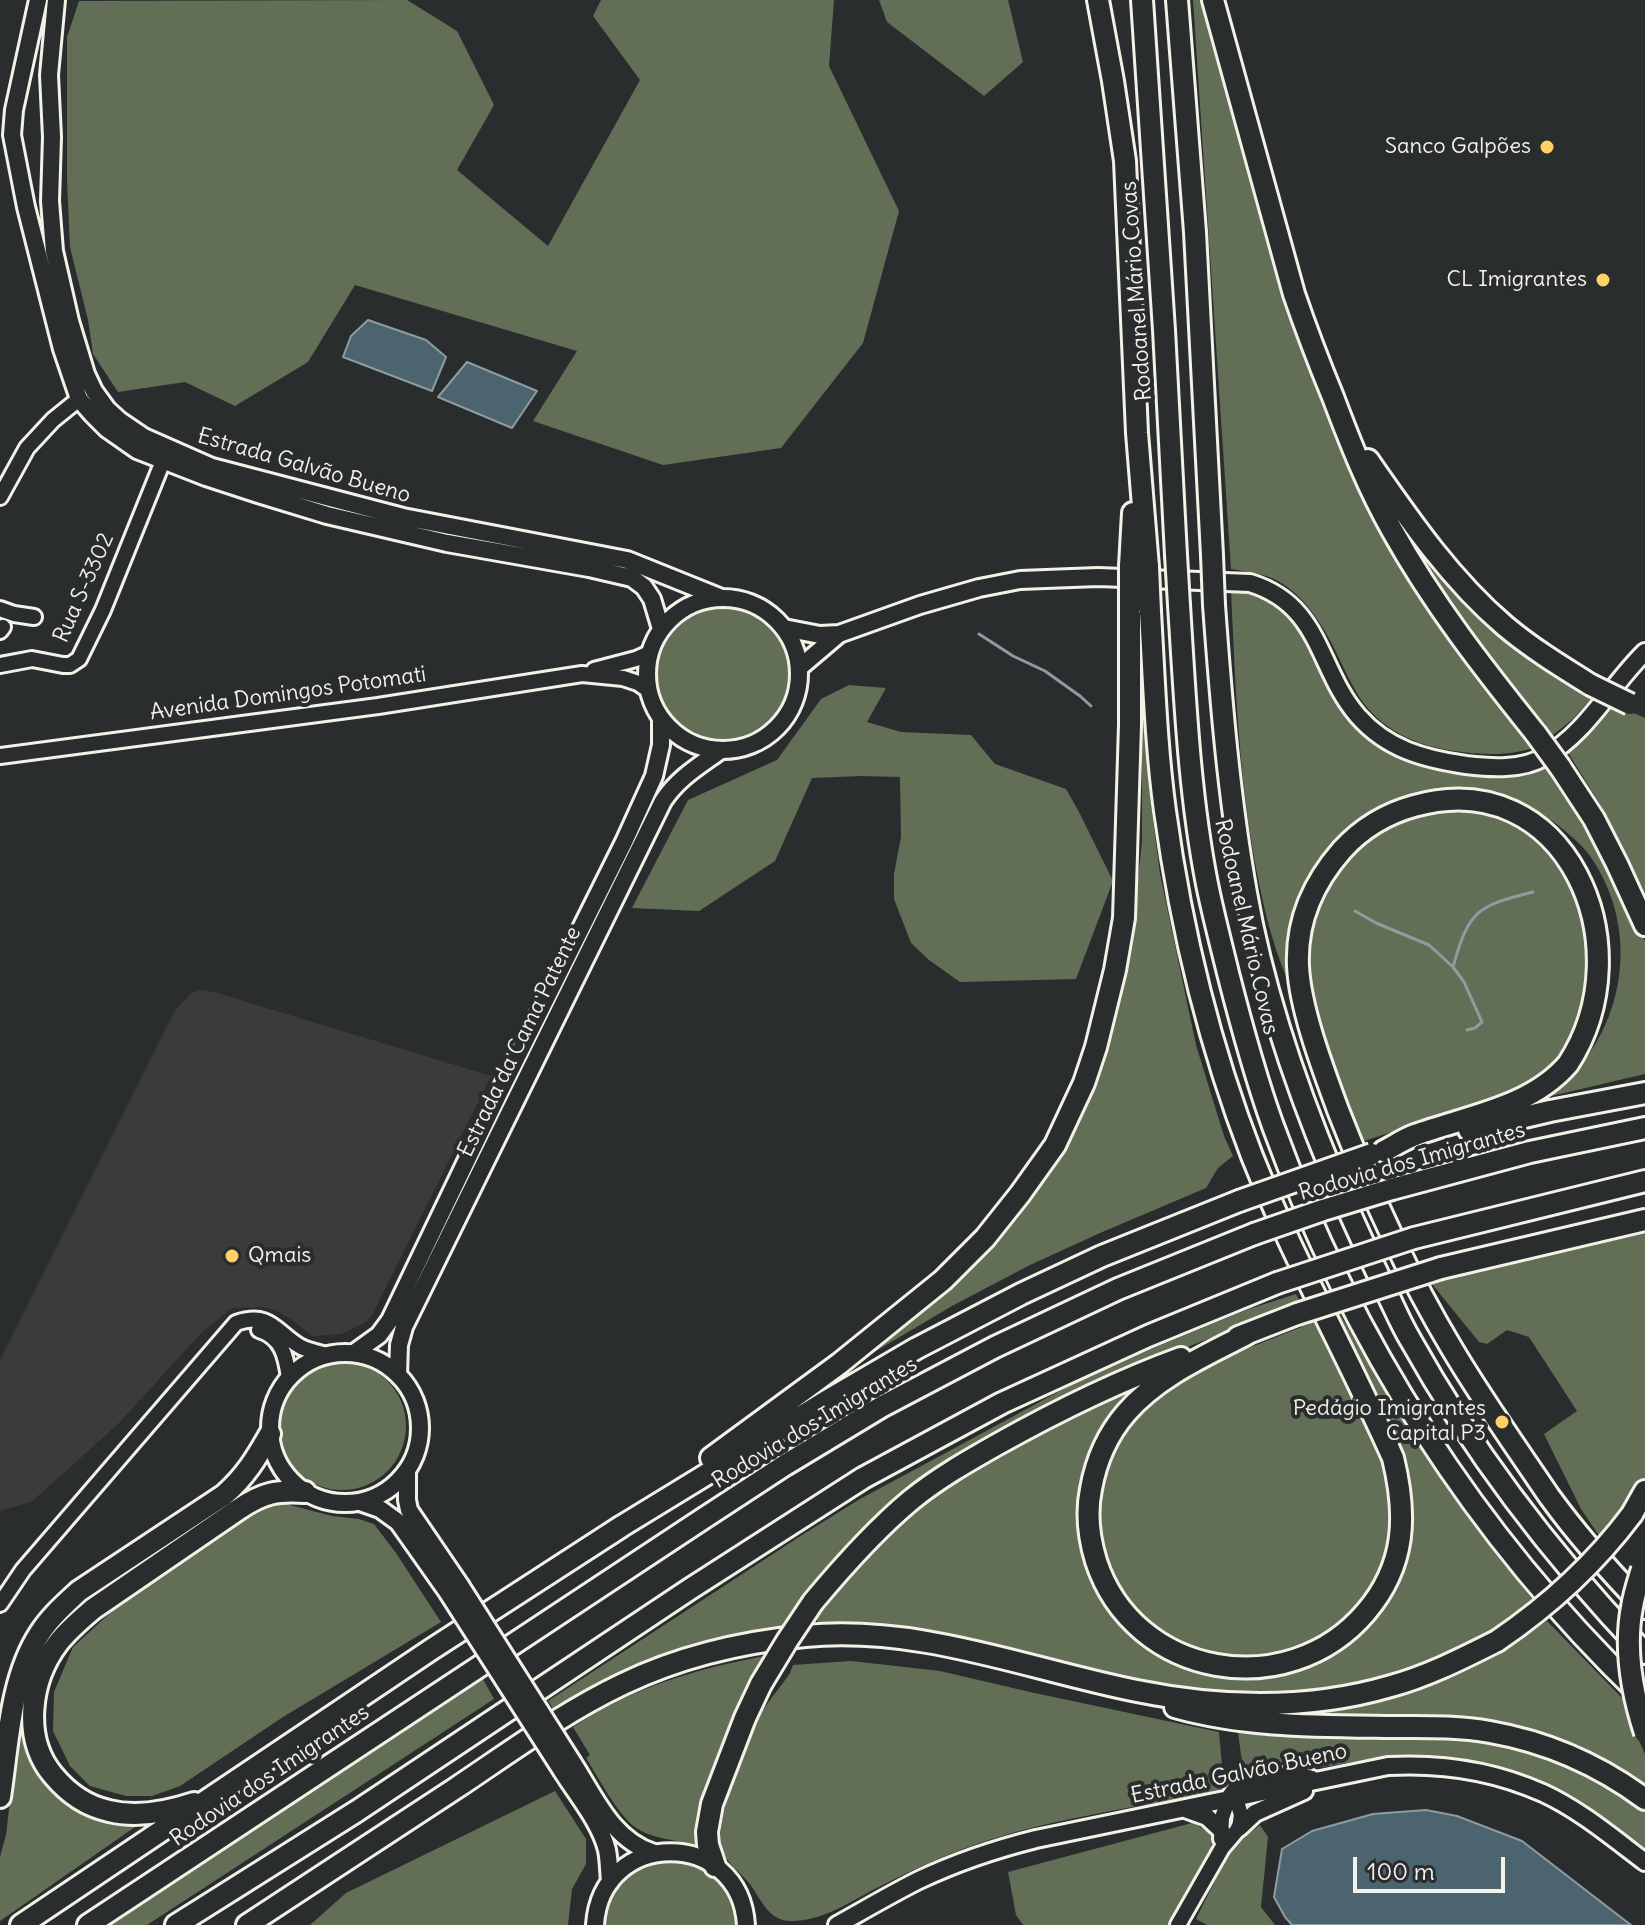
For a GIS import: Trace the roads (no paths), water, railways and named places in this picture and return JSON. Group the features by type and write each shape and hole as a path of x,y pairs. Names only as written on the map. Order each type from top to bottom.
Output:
{"highway":[{"path":"622,1526 839,1364 943,1280 985,1238 1055,1145 1084,1083 1096,1047 1124,918 1130,725 1140,610 1137,433 1125,161 1098,0"},
{"name":"Rodoanel Mário Covas","path":"1142,0 1189,758 1207,885 1243,1029 1289,1169 1321,1240 1368,1337 1434,1449 1479,1511 1576,1631 1645,1699"},
{"name":"Rodoanel Mário Covas","path":"1177,0 1195,232 1214,605 1225,743 1246,895 1275,1019 1306,1111 1355,1227 1409,1338 1464,1428 1541,1536 1645,1653"},
{"path":"1213,0 1294,294 1358,463 1385,517 1461,640 1536,734 1594,819 1645,925"},
{"path":"1347,434 1456,578 1506,627 1591,685 1637,707"},
{"path":"1140,610 1169,840 1190,950 1226,1083 1254,1159 1295,1252 1393,1458 1402,1517 1393,1569 1373,1604 1344,1634 1310,1655 1287,1663 1250,1667 1206,1663 1184,1656 1145,1634 1125,1614 1107,1588 1092,1545 1088,1511 1098,1460 1126,1412 1172,1374 1247,1334"},
{"path":"1378,1153 1412,1136 1497,1109 1541,1088 1567,1066 1588,1038 1604,1002 1611,960 1606,921 1596,888 1581,862 1565,846 1545,829 1511,810 1483,803 1451,800 1427,802 1375,821 1361,831 1335,857 1312,894 1299,938 1299,980 1314,1041 1352,1146 1386,1225 1426,1304 1453,1351 1549,1496 1618,1581 1645,1608"},
{"path":"21,1925 432,1649 622,1526 828,1400 930,1341 1021,1294 1102,1256 1307,1175 1378,1153 1550,1111 1645,1093"},
{"name":"Rodovia dos Imigrantes","path":"88,1925 785,1465 881,1407 995,1347 1118,1289 1254,1234 1323,1210 1530,1152 1645,1128"},
{"path":"176,1925 357,1811 863,1478 1002,1403 1148,1336 1277,1283 1414,1238 1645,1181"},
{"path":"715,1866 707,1832 712,1804 745,1718 787,1641 813,1602 844,1566 908,1502 956,1468 1096,1393 1297,1314 1441,1268 1645,1220"},
{"path":"0,1797 15,1699 27,1658 40,1632 79,1591 232,1488 252,1465 270,1434"},
{"path":"213,1797 154,1813 108,1811 84,1802 62,1786 47,1768 37,1747 33,1725 34,1699 41,1673 56,1646 93,1609 267,1493 281,1490 305,1492"},
{"path":"247,1925 578,1709 622,1684 683,1660 806,1636 868,1635 930,1642 1138,1691 1202,1700 1261,1704 1337,1699 1394,1686 1497,1641 1544,1608 1581,1575 1632,1514 1645,1491"},
{"path":"1643,1565 1632,1607 1629,1634 1631,1681 1645,1733"},
{"path":"1138,1691 1169,1705 1242,1721 1461,1728 1491,1732 1569,1755 1623,1783 1645,1799"},
{"path":"266,1925 303,1888"}],"main road":[{"name":"Estrada Galvão Bueno","path":"38,0 17,90 12,135 26,207 62,349 79,399 92,414 137,450 219,482 327,515 447,543 632,578 644,587 652,599 661,629"},
{"name":"Estrada Galvão Bueno","path":"56,0 50,51 50,201 54,251 86,374 94,391 119,420 144,437 212,467 403,517 627,560 719,597"},
{"path":"17,90 35,86 45,94 50,104"},
{"path":"17,167 29,178 35,179 42,177 51,166"},
{"path":"784,628 820,635 839,634 920,605 1020,580 1098,577 1250,583 1273,592 1297,612 1316,638 1353,710 1377,734 1396,747 1418,756 1472,766 1516,766 1545,756 1581,728 1645,652"},
{"path":"735,598 750,602 784,628 794,647 799,668 798,684 788,714 766,737 736,749 703,748 687,742 661,719 648,690 649,653 661,629 672,616 702,600 735,598"},
{"path":"799,668 839,634"},
{"path":"1625,675 1645,664"},
{"name":"Estrada da Cama Patente","path":"354,1353 379,1335 390,1320 624,842 654,776 661,745 661,719"},
{"name":"Estrada da Cama Patente","path":"398,1375 399,1345 404,1327 663,801 681,778 721,750"},
{"path":"354,1353 377,1361 398,1375 413,1396 420,1422 418,1447 407,1471 386,1491 360,1502 331,1503 305,1492 287,1477 275,1456 270,1434 271,1413 278,1394 289,1378 306,1364 327,1355 354,1353"},
{"path":"407,1471 409,1510 454,1589 568,1767 616,1830 636,1846 654,1853"},
{"path":"360,1502 380,1509 398,1522 454,1589"},
{"name":"Estrada Galvão Bueno","path":"837,1925 916,1881 980,1854 1036,1839 1232,1799 1235,1789 1250,1782 1295,1775 1318,1780 1388,1766 1430,1765 1472,1770 1506,1779 1544,1794 1573,1811 1645,1862"},
{"path":"568,1767 604,1842 610,1882"},
{"path":"1239,1828 1255,1813 1302,1792 1318,1780"},
{"path":"1184,1809 1207,1817 1221,1830"},
{"path":"595,1925 599,1903 610,1882 630,1863 654,1853 670,1851 701,1858 715,1866 734,1885 748,1922"}],"street":[{"path":"0,497 27,448 47,425 79,399"},
{"name":"Rua S-3302","path":"0,665 32,659 70,665 79,659 103,610 163,461"},
{"path":"0,609 34,617"},
{"name":"Avenida Domingos Potomati","path":"0,756 378,706 582,674 649,653"},
{"name":"Avenida Domingos Potomati","path":"582,674 623,678 648,690"},
{"path":"0,1604 23,1570 236,1323 261,1320 280,1329 300,1346 327,1355"},
{"path":"224,1336 251,1328 274,1336 286,1357 289,1378"},
{"path":"1178,1925 1222,1848 1239,1828 1241,1815 1232,1799 1223,1814 1222,1848"}],"water":[{"path":"368,320 426,340 446,357 432,391 343,357 351,336"},
{"path":"467,362 537,391 512,428 438,397"},
{"path":"1426,1810 1457,1816 1522,1841 1631,1925 1292,1925 1285,1917 1274,1897 1282,1849 1312,1831 1373,1814"}],"waterway":[{"path":"979,634 1013,656 1045,671 1091,706"},
{"path":"1453,967 1464,933 1478,913 1499,902 1533,892"},
{"path":"1355,911 1429,945 1453,967 1464,982 1482,1022 1467,1030"}],"place":[{"name":"Sanco Galpões","path":"1547,147"},
{"name":"CL Imigrantes","path":"1603,280"},
{"name":"Qmais","path":"232,1256"},
{"name":"Pedágio Imigrantes Capital P3","path":"1502,1422"}]}
